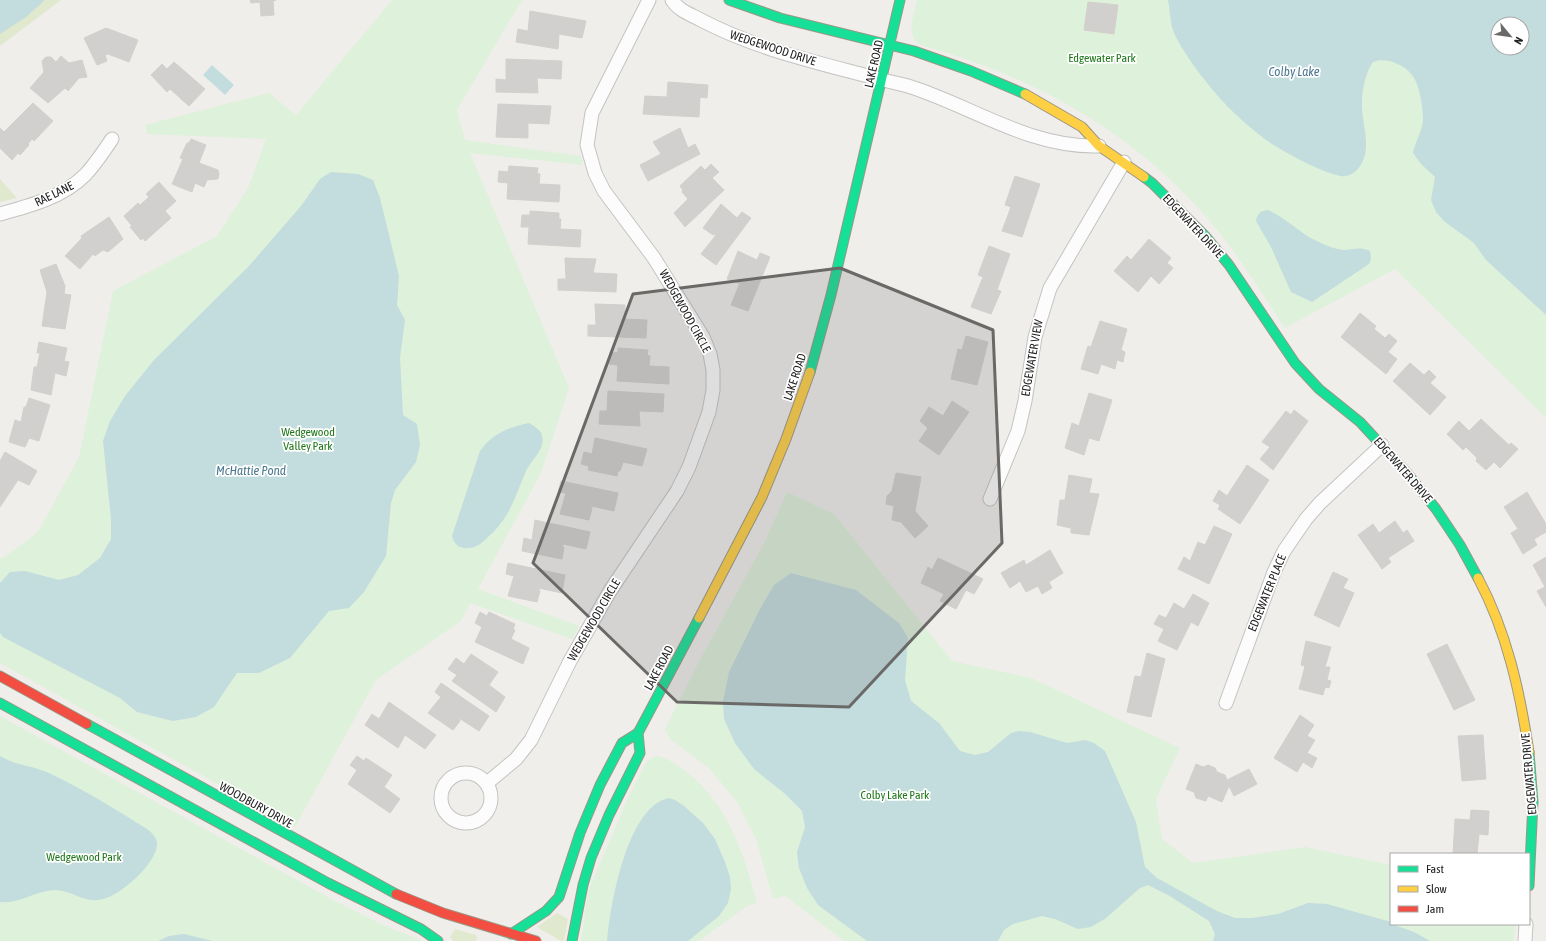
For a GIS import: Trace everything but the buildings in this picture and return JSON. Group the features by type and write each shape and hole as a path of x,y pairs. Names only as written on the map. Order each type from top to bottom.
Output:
{"street":[{"name":"WEDGEWOOD CIRCLE","path":"487,783 516,759 531,740 570,660 610,591 677,491 692,460 709,412 713,390 713,370 710,354 702,337 654,258 604,191 595,173 587,145 592,113 649,0"},
{"name":"WEDGEWOOD DRIVE","path":"672,0 677,8 722,31 752,43 790,56 883,80"},
{"path":"728,0 780,18 891,44"},
{"name":"LAKE ROAD","path":"501,941 546,911 559,897 580,833 600,785 622,743 638,733 753,516 768,483 797,410 814,358 883,80 900,0"},
{"name":"EDGEWATER DRIVE","path":"891,44 971,71 1028,96 1082,127 1099,146 1124,162 1152,184 1201,232 1229,265 1295,363 1319,389 1360,422 1382,445 1436,509 1456,539 1482,586 1499,627 1514,672 1523,714 1529,754 1533,808 1530,866"},
{"path":"883,80 937,96 1012,130 1077,146 1099,146"},
{"name":"RAE LANE","path":"0,214 24,208 68,189 92,168 112,139"},
{"name":"EDGEWATER VIEW","path":"990,499 1018,431 1025,401 1034,337 1050,288 1124,162"},
{"name":"EDGEWATER PLACE","path":"1226,703 1274,572 1284,551 1306,518 1382,445"},
{"name":"WOODBURY DRIVE","path":"0,676 388,891 432,910 536,941"},
{"path":"0,703 328,883 420,929 438,941"},
{"path":"572,941 583,885 592,858 609,815 640,753 638,733"},
{"path":"1525,941 1526,925"}],"highlighted area":[{"path":"840,268 993,330 1002,543 849,707 677,702 533,563 633,294"}],"green space":[{"path":"0,0 61,0 0,46"},
{"name":"Wedgewood Valley Park","path":"392,0 522,0 457,110 465,140 581,156 583,165 470,153 569,388 541,473 478,589 579,626 572,639 470,603 461,621 376,680 295,827 0,663 0,558 3,558 38,532 79,457 113,291 217,236 248,188 266,139 147,134 145,125 269,93 296,115"},
{"name":"Edgewater Park","path":"917,0 1546,0 1546,418 1395,269 1285,328 1218,231 1188,197 1156,167 1121,139 1084,114 1045,93 1005,74 963,58 920,45 915,41 913,36 913,18"},
{"path":"0,179 17,198 0,202"},
{"name":"Colby Lake Park","path":"787,492 834,514 952,661 1031,678 1180,748 1156,799 1162,839 1193,863 1305,847 1390,865 1390,925 1515,925 1514,941 844,941 785,896 773,899 756,839 737,802 709,768 670,739 665,729 696,667 764,543"},
{"name":"Wedgewood Park","path":"0,716 335,901 383,925 423,941 0,941"},
{"path":"656,756 663,757 672,762 696,780 710,795 721,811 739,846 746,864 757,903 747,906 699,941 581,941 588,892 628,798 647,761"},
{"path":"557,913 568,919 564,941 561,941 537,927"},
{"path":"455,929 476,935 477,939 475,941 453,941 450,937"}],"water":[{"path":"0,0 45,0 26,17 0,34"},
{"name":"Colby Lake","path":"1168,0 1546,0 1546,315 1486,260 1474,243 1445,222 1436,212 1431,200 1435,177 1421,164 1413,153 1421,129 1423,115 1422,103 1415,79 1408,71 1394,62 1383,60 1373,62 1364,84 1362,96 1366,140 1365,156 1362,163 1354,173 1341,176 1306,163 1272,144 1253,130 1227,106 1211,88 1181,46 1172,27"},
{"path":"212,65 234,85 225,95 203,75"},
{"name":"McHattie Pond","path":"331,172 358,174 373,180 380,198 399,276 397,305 405,320 400,357 403,415 417,424 420,445 416,462 395,490 391,503 386,556 364,592 349,608 329,611 290,658 259,673 237,673 214,707 196,717 173,721 137,712 120,698 3,637 0,633 0,583 10,572 25,571 59,580 78,575 100,558 111,539 111,519 103,441 110,421 125,396 154,360 249,266 301,206 320,179"},
{"path":"1268,210 1281,217 1307,236 1326,245 1342,250 1360,249 1370,251 1371,259 1369,264 1312,302 1291,292 1271,247 1256,221 1260,213"},
{"path":"529,423 540,432 543,441 542,445 528,467 503,521 480,544 472,548 460,547 456,544 452,536 480,451 490,440 502,432"},
{"name":"Colby Lake Park","path":"791,573 856,590 899,623 908,638 905,680 911,701 939,723 960,751 975,755 988,752 1011,733 1019,731 1030,732 1067,743 1085,740 1094,743 1105,751 1136,822 1145,867 1157,878 1217,911 1235,918 1252,918 1278,914 1308,903 1327,904 1390,922 1390,925 1414,932 1430,941 1213,941 1215,934 1209,921 1168,895 1148,885 1140,888 1106,918 1091,927 1078,929 1055,919 1042,916 1013,924 1004,930 998,941 867,941 818,905 807,888 799,868 797,852 805,827 802,811 784,793 754,769 735,743 724,719 723,701 729,672 760,609 774,585"},
{"path":"0,756 62,779 147,829 154,835 157,844 155,852 145,869 128,885 103,899 85,899 56,890 42,892 15,901 0,902"},
{"path":"669,798 684,806 703,823 715,839 730,877 731,889 728,903 719,916 688,941 607,941 617,882 623,859 632,837 642,819 654,805"},
{"path":"184,934 213,941 158,941 169,936"}],"traffic: fast":[{"path":"729,0 780,18 914,51 971,71 1025,94"},
{"path":"810,372 831,295 900,0"},
{"path":"1144,177 1152,183 1206,237 1229,265 1295,363 1319,389 1360,422 1407,473 1436,509 1460,545 1478,578"},
{"path":"511,934 546,911 559,897 580,833 600,785 622,743 638,733 699,618"},
{"path":"0,703 328,883 421,929 438,941"},
{"path":"87,724 396,894"},
{"path":"572,941 583,885 591,858 609,815 640,753 638,733"},
{"path":"1529,752 1533,802 1530,865"}],"traffic: slow":[{"path":"1025,94 1082,127 1099,146 1144,177"},
{"path":"699,618 762,497 786,439 810,372"},
{"path":"1478,578 1505,641 1517,685 1529,752"}],"traffic: jam":[{"path":"0,676 87,724"},
{"path":"396,894 443,913 536,941"}]}
